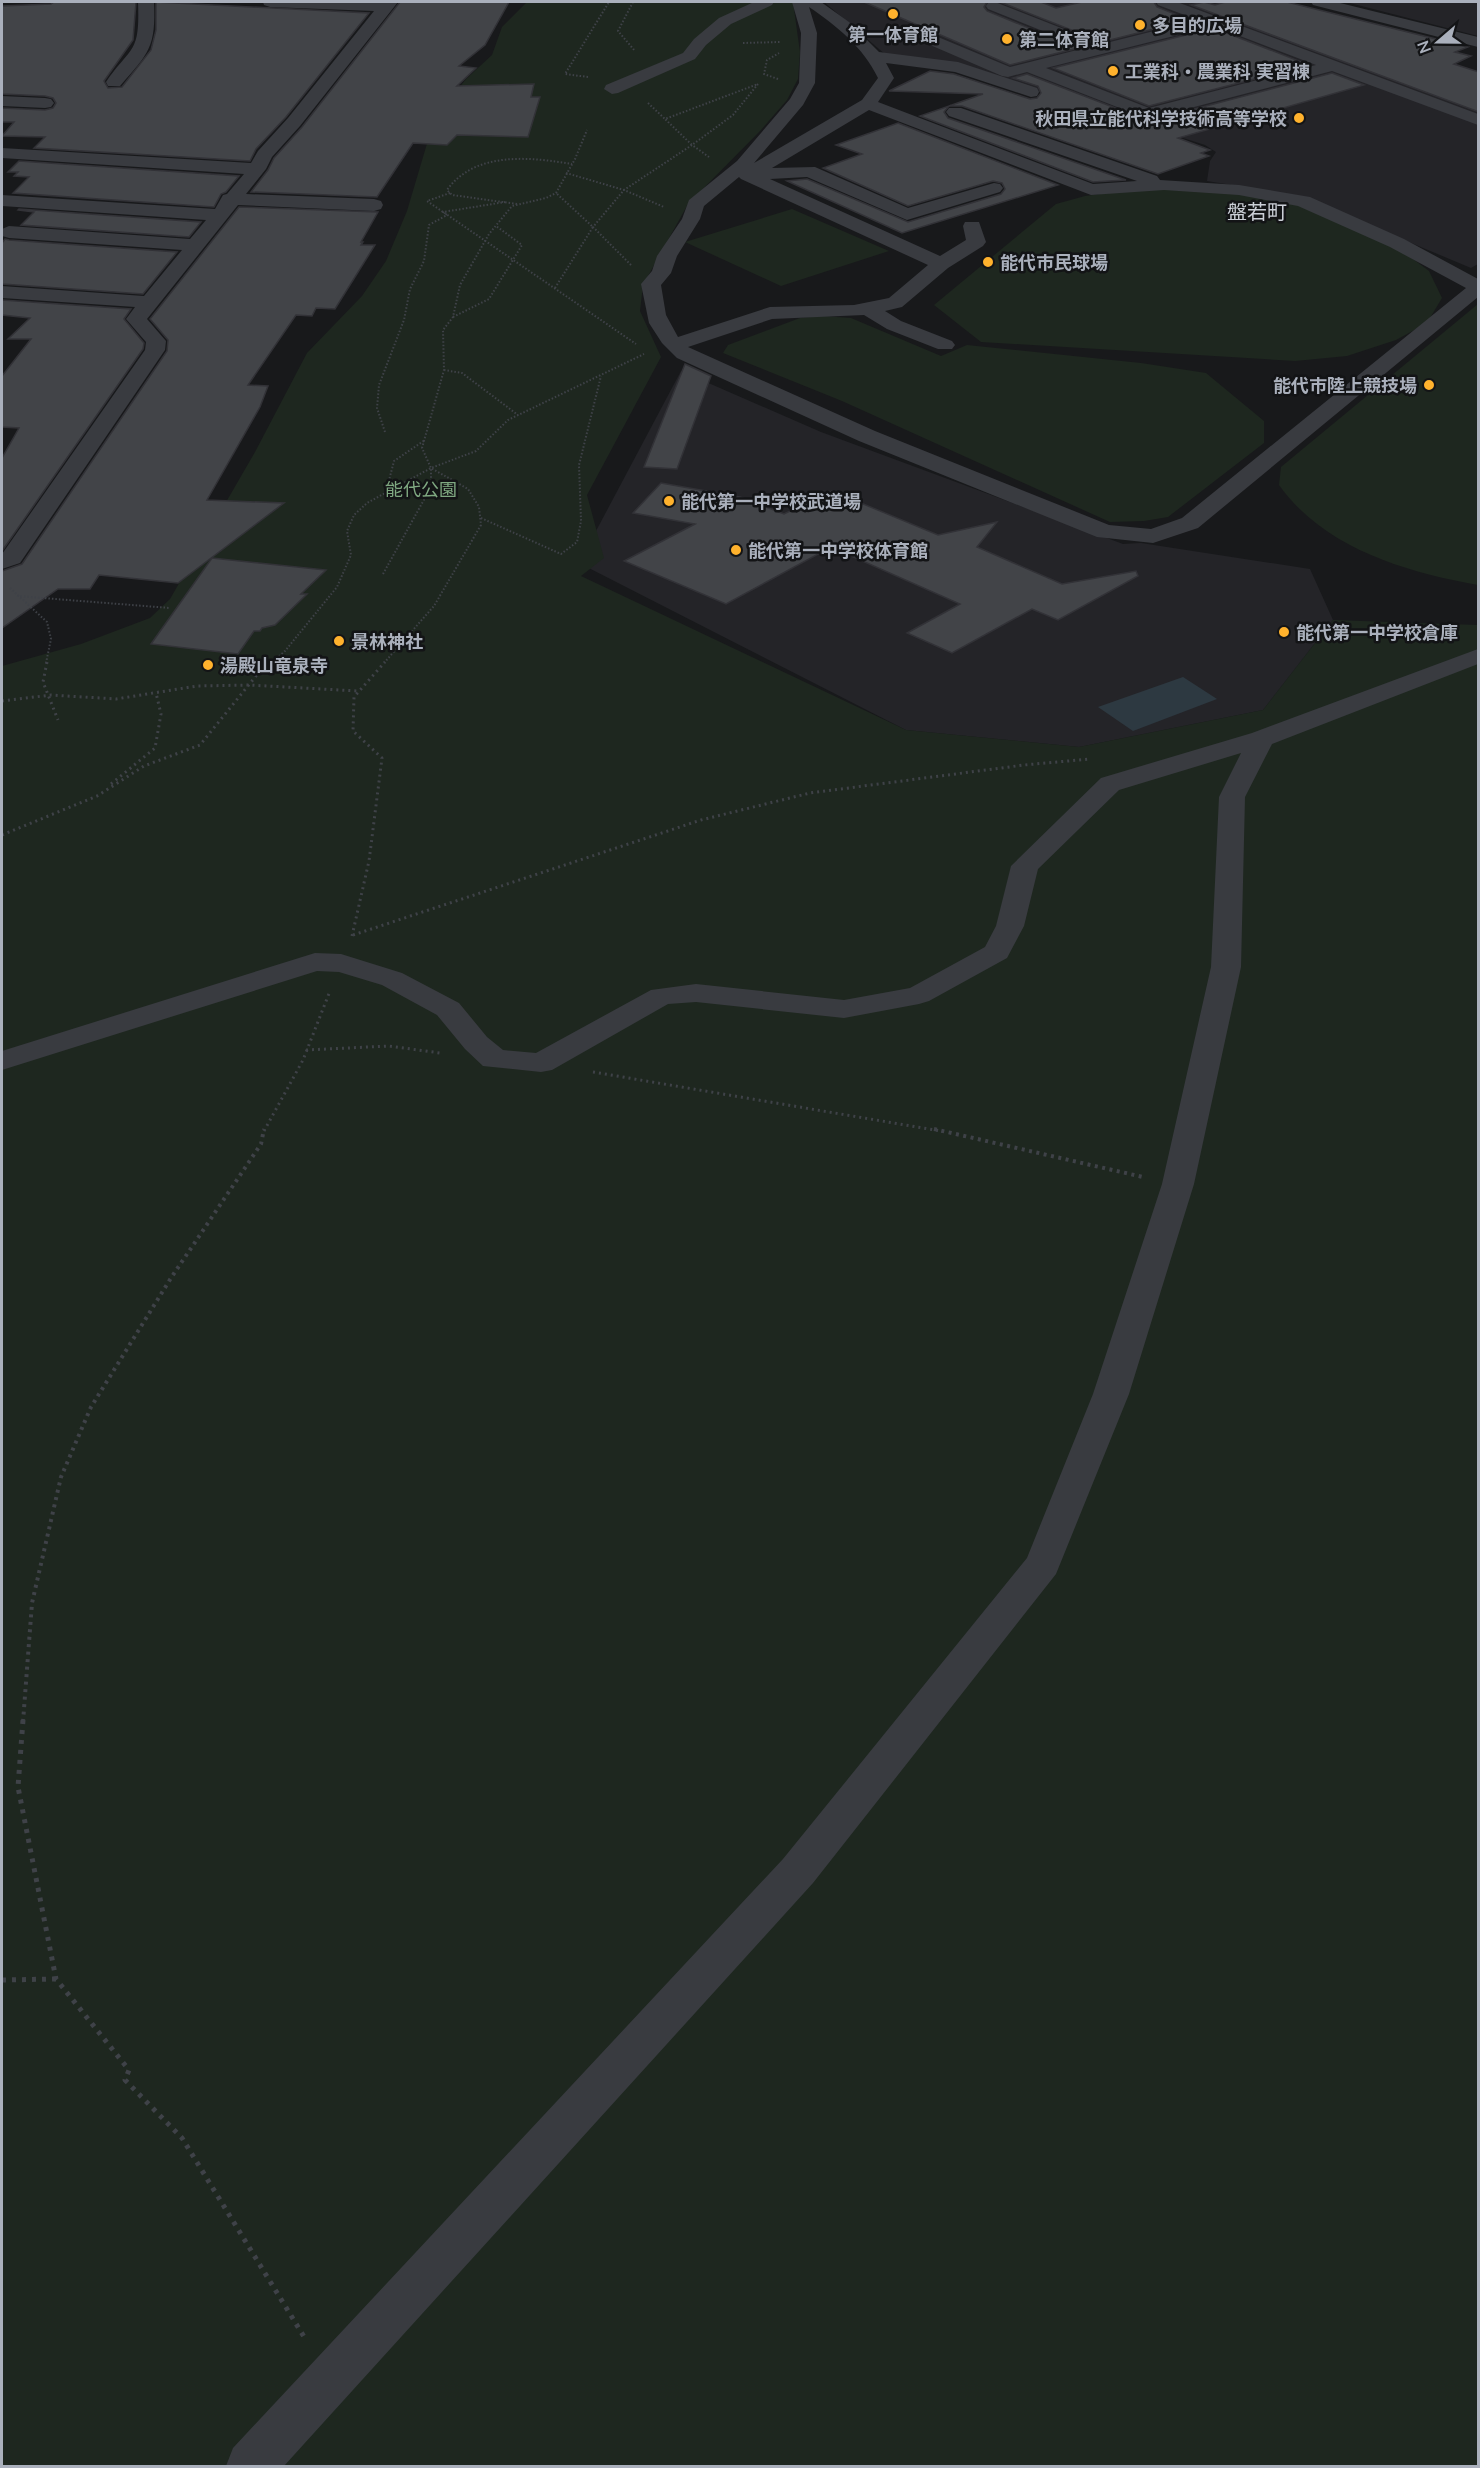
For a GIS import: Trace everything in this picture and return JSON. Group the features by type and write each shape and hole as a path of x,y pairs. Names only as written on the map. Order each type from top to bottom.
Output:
{"street":[{"path":"114,82 145,48 148,30 146,2"},
{"path":"270,2 388,4"},
{"path":"616,87 689,56 700,42 725,21 766,2"},
{"path":"745,170 797,101 807,83 809,33 799,2"},
{"path":"811,2 834,17 879,62 886,78 868,104 745,170 696,204 691,219 667,256 661,273 651,284 658,320 668,340 684,354 867,436 1104,532 1153,536 1190,523 1479,288 1397,243 1303,201 1239,190 1164,185 1091,190 868,104"},
{"path":"1170,4 1194,2"},
{"path":"1319,2 1479,42"},
{"path":"7,560 155,350 156,341 136,319 224,207 257,169 264,155 301,114 388,4"},
{"path":"1170,4 1479,120"},
{"path":"994,6 1101,49"},
{"path":"920,35 1008,72 1215,21"},
{"path":"873,56 958,67 1031,92"},
{"path":"1029,66 1148,114 1334,65"},
{"path":"2,101 45,103"},
{"path":"955,112 1164,185"},
{"path":"2,153 257,169"},
{"path":"745,170 809,171 907,214 994,188"},
{"path":"745,170 942,264"},
{"path":"2,200 224,207 374,205"},
{"path":"674,345 770,313 854,311 895,303 942,264 976,242 972,226"},
{"path":"9,232 194,245"},
{"path":"153,265 177,267"},
{"path":"2,292 149,302"},
{"path":"867,308 894,325 945,345"},
{"path":"2,1061 315,962 341,963 392,979 448,1009 476,1043 494,1059 541,1064 661,996 696,993 844,1009 919,995 997,952 1010,926 1025,866 1110,784 1261,739 1479,656"},
{"path":"250,2466 332,2381 798,1871 1043,1564 1111,1394 1178,1184 1226,968 1232,797 1261,739"}],"path":[{"path":"596,79 565,74 609,2"},
{"path":"632,2 618,31 637,53"},
{"path":"700,42 808,43"},
{"path":"555,288 593,226 624,190 733,115 758,84 664,119"},
{"path":"616,87 645,101 692,145 712,158 745,170"},
{"path":"453,317 460,285 485,240 512,206 546,198 556,193 587,130"},
{"path":"518,204 452,195 447,190 455,176 499,161 550,159 572,164"},
{"path":"566,173 624,190 691,219"},
{"path":"3,835 97,796 144,766 200,745 249,685 285,651 338,587 351,555 347,531 354,515 367,503 431,468 476,451 508,420 647,352 426,201 450,193"},
{"path":"556,193 651,284"},
{"path":"443,212 505,202"},
{"path":"385,432 377,408 379,385 404,320 410,289 424,261 429,225 447,215"},
{"path":"383,574 431,487 431,468 422,448 444,370 443,330 453,317 489,298 522,245 496,226"},
{"path":"444,370 462,374 518,415"},
{"path":"480,517 561,554 577,542 581,521 579,465 601,375"},
{"path":"386,493 394,461 424,440"},
{"path":"431,468 468,489 479,507 481,525 434,606 354,698 353,731 382,758 369,861 353,936 701,820 799,796 1095,758"},
{"path":"7,560 2,578 16,596 46,622 51,639 43,682 58,720"},
{"path":"16,596 170,608"},
{"path":"2,700 47,696 116,699 197,686 249,685 359,692"},
{"path":"97,796 155,748 162,714 156,693"},
{"path":"332,2381 182,2138 125,2080 129,2070 56,1979 18,1787 32,1603 65,1467 91,1407 171,1278 261,1144 265,1125 306,1050 389,1046 446,1054"},
{"path":"583,1070 938,1130 1178,1184"},
{"path":"2,1980 56,1979"}],"shaded area":[{"name":"秋田県立能代科学技術高等学校","path":"824,2 1217,2 1302,31 1478,81 1478,264 1471,268 1299,196 1207,181 1210,161 1216,152 1205,145 1036,91 886,55"},
{"path":"1346,2 1478,2 1478,36"},
{"path":"681,371 821,432 1123,544 1141,543 1310,569 1333,620 1263,710 1079,747 906,730 579,563"},
{"path":"1183,677 1217,699 1133,731 1098,707"}],"green space":[{"name":"能代公園","path":"527,2 793,2 800,52 798,79 787,100 761,130 688,204 643,285 640,311 661,357 587,495 604,558 581,576 906,730 1079,747 1263,710 1333,620 1478,625 1478,2466 2,2466 2,666 81,644 150,618 170,599 255,452 307,353 362,296 386,261 407,211 434,120 466,79 492,55 502,27"},
{"path":"1140,189 1197,189 1252,194 1301,204 1397,247 1429,271 1442,298 1427,323 1396,340 1347,356 1295,361 981,342 934,305 1056,204 1085,196"},
{"path":"792,209 889,251 781,286 685,242"},
{"name":"能代市陸上競技場","path":"1478,304 1478,585 1422,573 1368,554 1342,541 1297,507 1279,485 1281,467"},
{"path":"823,316 851,318 941,356 967,345 1141,363 1206,373 1264,421 1264,443 1168,517 1144,521 1110,522 842,401 723,353 728,345 800,318"}],"building":[{"path":"54,2 136,2 133,40 104,81 108,88 122,87 151,50 156,30 156,2 369,13 286,117 256,149 250,161 34,148 45,137 2,136 14,122 2,122 2,108 45,110 53,108 56,103 53,98 45,96 2,94 2,6"},
{"path":"400,2 509,2 485,45 459,66 476,68 457,86 534,84 531,97 540,97 528,137 457,135 447,145 413,143 377,197 251,192 274,158 302,127"},
{"name":"第二体育館","path":"864,2 987,2 984,7 987,11 1078,48 1010,65"},
{"path":"1000,2 1041,2 1056,8 1082,2 1154,2 1157,7 1190,20 1102,42"},
{"path":"1204,2 1215,5 1225,2 1287,2 1468,47 1455,52 1471,56 1454,64 1479,72 1479,112 1191,5"},
{"name":"工業科・農業科 実習棟","path":"1214,28 1309,65 1149,106 1053,68"},
{"path":"930,71 954,74 1030,99 1037,98 1041,93 1038,86 1013,78 1027,74 1149,121 1332,73 1364,85 1178,138 1210,150 1201,153 1209,156 1158,174 962,106 949,106 983,94 889,91"},
{"path":"949,106 944,112 948,118 1126,180 1093,182 920,116"},
{"path":"898,123 1058,185 902,233 787,181 807,179 908,222 1001,194 1005,189 1002,183 993,181 908,206 823,168 862,154 836,145"},
{"path":"19,161 239,176 226,192 221,194 214,207 13,193 29,177 14,176 18,172 8,172"},
{"path":"239,207 378,212 361,242 363,242 361,245 375,245 335,309 316,308 312,316 296,315 248,385 268,386 260,407 207,500 284,503 178,583 99,575 90,589 58,589 2,628 2,571 22,564 167,351 168,340 150,319"},
{"path":"18,210 201,222 189,237 21,225 34,212"},
{"path":"5,239 177,252 143,294 2,284 2,243"},
{"path":"2,300 131,309 124,319 144,343 143,349 2,551 2,458 19,428 2,427 2,376 31,339 8,339 30,318 2,315"},
{"path":"685,364 711,376 677,469 644,467"},
{"path":"661,483 740,497 784,514 832,491 938,535 997,522 977,547 1062,584 1136,571 1138,576 1058,620 1032,609 952,653 907,633 960,604 831,547 726,604 624,561 695,524 633,513"},
{"path":"212,558 326,570 301,594 307,594 275,625 254,631 238,654 151,644"}],"place":[{"name":"第一体育館","path":"893,14"},
{"name":"多目的広場","path":"1140,25"},
{"name":"第二体育館","path":"1007,39"},
{"name":"工業科・農業科 実習棟","path":"1113,71"},
{"name":"秋田県立能代科学技術高等学校","path":"1299,118"},
{"name":"能代市民球場","path":"988,262"},
{"name":"能代市陸上競技場","path":"1429,385"},
{"name":"能代第一中学校武道場","path":"669,501"},
{"name":"能代第一中学校体育館","path":"736,550"},
{"name":"能代第一中学校倉庫","path":"1284,632"},
{"name":"景林神社","path":"339,641"},
{"name":"湯殿山竜泉寺","path":"208,665"}],"district":[{"name":"盤若町","path":"1257,211"}]}
